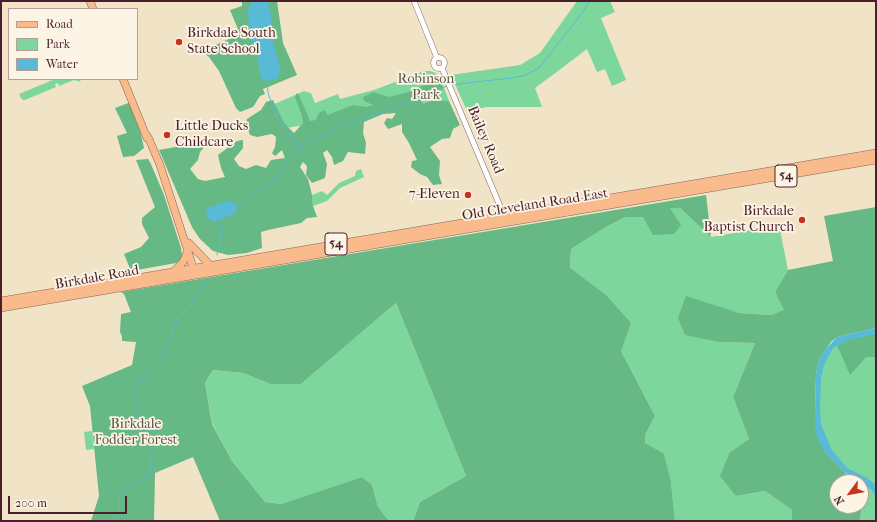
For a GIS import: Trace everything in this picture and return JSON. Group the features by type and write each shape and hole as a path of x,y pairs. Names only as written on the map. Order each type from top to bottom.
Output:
{"main road":[{"path":"123,80 162,173 196,270"},
{"name":"Old Cleveland Road East","path":"196,270 505,219 876,154"},
{"name":"Old Cleveland Road East","path":"196,270 210,265 876,160"},
{"path":"188,247 210,265"},
{"path":"173,271 183,262 188,247"},
{"name":"Birkdale Road","path":"1,300 173,271 196,270"},
{"name":"Birkdale Road","path":"1,308 196,270"}],"street":[{"name":"Bailey Road","path":"414,1 437,58 434,65 437,68 442,68 505,219"}],"green space":[{"path":"242,1 277,1 283,43 297,75 263,89 265,94 260,96 253,107 240,112 236,108 219,71 209,57 202,51 240,34 230,10 242,6"},
{"path":"577,1 610,1 615,12 601,18 626,80 612,86 605,69 597,72 587,49 535,88 542,107 487,107 467,111 451,75 520,65 540,53"},
{"name":"Robinson Park","path":"424,71 436,73 440,77 449,101 280,129 270,106 304,91 311,93 315,103 338,94 340,99 374,90"},
{"path":"440,77 443,86 442,91 420,101 424,104 432,100 449,101 460,125 453,129 450,138 442,139 430,147 440,161 439,175 442,184 433,185 427,177 411,167 412,161 417,160 402,132 402,124 388,129 384,123 387,118 392,119 396,113 383,114 364,122 363,133 366,143 365,154 348,152 343,161 334,165 332,157 327,150 323,153 327,164 325,178 312,183 306,175 307,166 303,162 300,167 308,179 313,206 317,217 307,218 301,223 261,232 262,248 247,253 228,255 213,251 200,239 192,227 159,150 203,143 207,144 200,152 198,160 190,169 198,179 205,181 225,177 218,155 237,141 243,140 243,148 234,159 239,166 246,169 256,165 266,168 271,160 285,158 282,150 275,156 272,153 275,147 276,137 272,134 257,137 250,135 246,123 247,119 261,110 266,102 273,100 284,123 294,133 303,123 295,97 297,93 310,121 316,120 319,113 324,110 328,115 353,105 366,107 373,105 364,101 363,97 373,92 389,97 409,92"},
{"path":"53,80 74,80 59,86 58,83 55,84 56,87 25,100 21,98 19,94"},
{"path":"131,102 137,116 144,148 134,156 123,157 117,136 127,133 115,108"},
{"path":"148,159 164,195 182,255 180,260 176,263 131,271 124,254 141,247 149,238 142,224 142,218 155,207 136,160"},
{"path":"361,169 364,177 340,188 327,201 313,206 312,195 322,191 327,195 339,183 355,176 356,171"},
{"name":"Birkdale Fodder Forest","path":"706,195 711,237 680,208 670,208 681,225 674,234 653,235 643,217 625,217 571,249 570,268 606,295 631,323 621,351 655,416 645,435 645,443 664,454 671,482 675,521 413,521 420,502 466,476 396,303 301,384 270,384 243,373 213,370 205,383 212,424 232,461 265,502 281,504 362,477 372,485 378,507 389,521 220,521 193,457 155,473 154,521 91,521 99,496 90,406 82,386 132,365 136,342 122,341 120,332 121,314 131,312 124,294 121,292"},
{"path":"876,207 876,328 837,337 831,342 819,359 816,374 815,412 825,452 846,474 829,474 829,514 861,514 860,521 792,521 792,510 765,491 736,496 720,476 730,452 749,439 733,397 755,343 719,342 685,335 678,318 686,296 739,313 771,315 784,310 775,292 788,270 833,261 824,216"},
{"path":"670,208 680,208 711,237 779,225 788,270 775,292 785,310 771,315 739,313 717,307 719,342 755,343 733,397 749,439 730,452 736,496 765,491 792,510 792,521 675,521 671,482 645,443 645,435 655,416 621,351 570,268 571,249 606,227 625,217 643,217"},
{"path":"396,303 466,476 420,502 413,521 389,521 378,507 372,485 362,477 281,504 265,502 232,461 212,423 205,383 213,370 243,373 270,384 301,384"},
{"path":"876,331 876,490 869,486 869,474 851,474 846,471 838,461 818,425 819,371 835,343"},
{"path":"876,334 876,357 866,357 850,375 837,345 851,339"},
{"path":"92,431 94,449 86,450 84,432"},
{"path":"869,489 876,497 876,521 860,521 861,514 869,514"}],"water":[{"path":"252,1 268,1 271,14 272,38 280,67 278,78 267,81 261,78 256,50 250,37 248,10"},
{"path":"228,201 233,202 238,207 234,214 214,222 209,219 206,213 207,208"},
{"path":"876,328 876,334 851,339 833,348 824,365 821,378 821,425 832,450 847,468 859,474 847,474 844,472 825,452 815,431 816,374 819,359 837,337"},
{"path":"869,480 876,485 876,497 869,488"}],"waterway":[{"path":"450,85 511,78 526,75 539,68 590,1"},
{"path":"267,81 268,93 277,117 291,135 299,151"},
{"path":"237,206 277,177 288,162 305,144 346,125 389,110 447,86"},
{"path":"217,255 224,218"},
{"path":"119,521 120,490 150,476 151,460 146,427 136,407 136,385 159,363 169,343 177,319 191,305 208,282"}],"place":[{"name":"Birkdale South State School","path":"179,42"},
{"name":"Little Ducks Childcare","path":"167,135"},
{"name":"7-Eleven","path":"468,195"},
{"name":"Birkdale Baptist Church","path":"802,220"}]}
